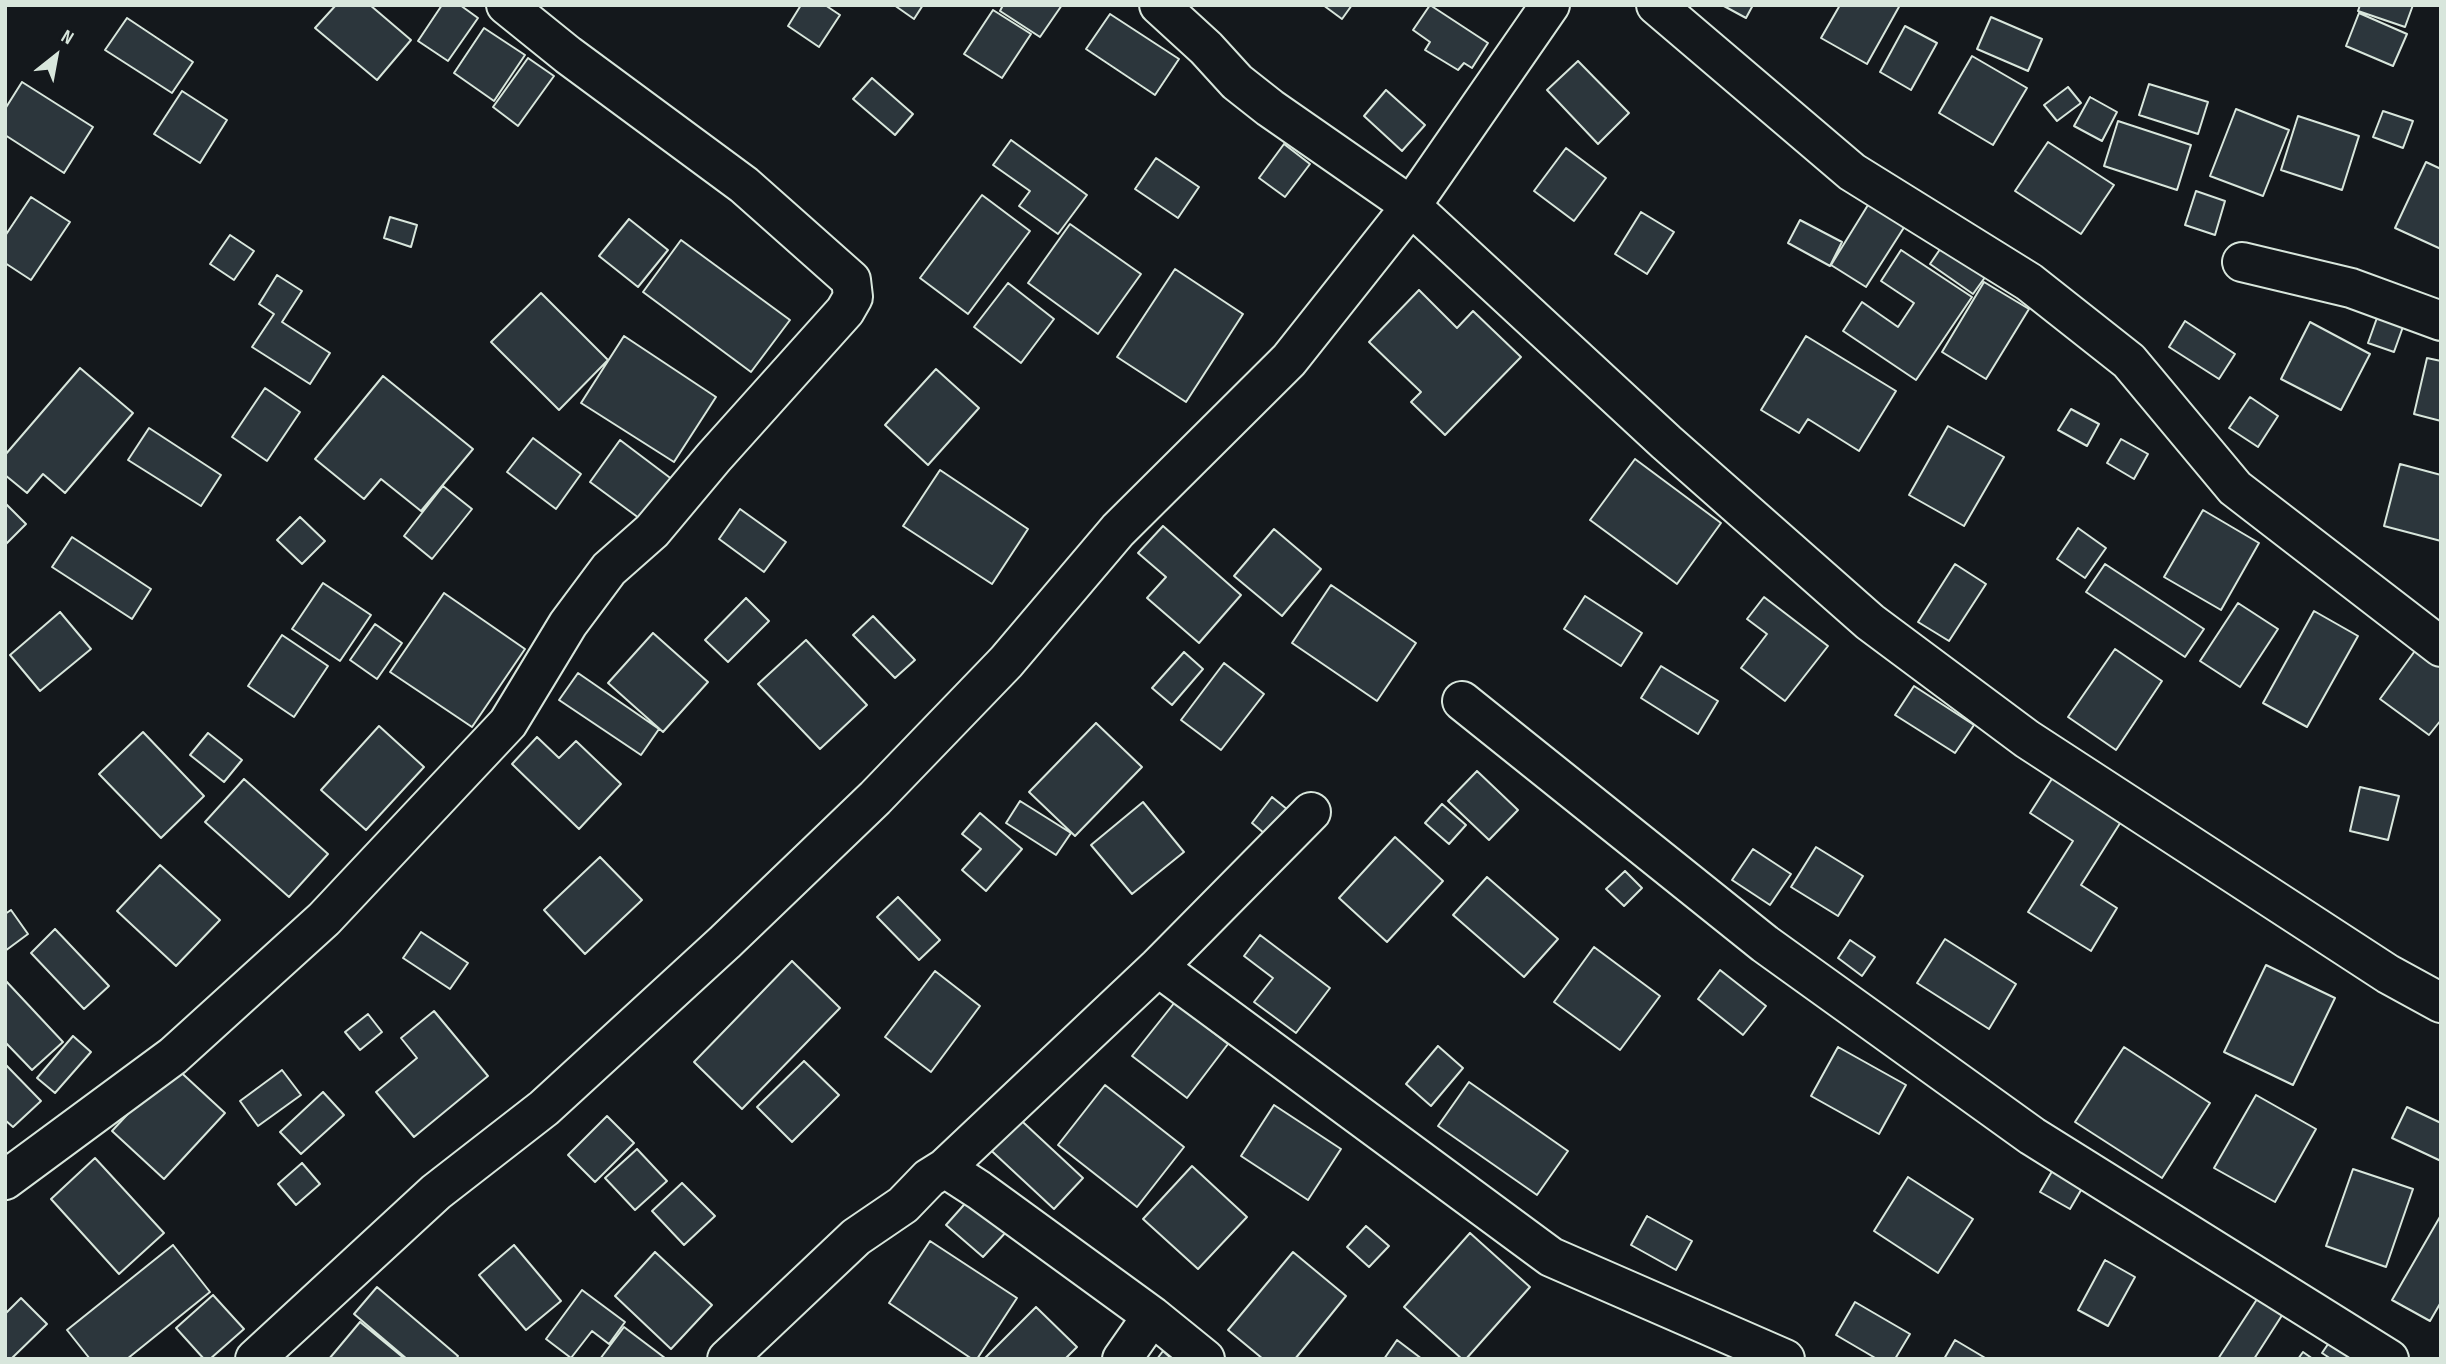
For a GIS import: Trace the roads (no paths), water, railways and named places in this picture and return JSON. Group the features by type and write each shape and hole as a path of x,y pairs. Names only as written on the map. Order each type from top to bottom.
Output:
{"street":[{"path":"5,1180 173,1056 324,919 508,723 568,624 608,569 652,531 714,457 845,311 853,297 851,280 744,185 568,55 506,5"},
{"path":"1159,5 1253,95 1411,206 1666,442 1870,622 2026,739 2388,974 2441,1003"},
{"path":"255,1359 436,1192 544,1108 725,942 875,798 1006,662 1118,530 1289,360 1411,206 1549,5"},
{"path":"1656,5 1852,172 2029,282 2129,361 2235,488 2441,647"},
{"path":"2242,262 2351,288 2441,321"},
{"path":"1462,701 1765,944 2032,1136 2389,1359"},
{"path":"727,1359 856,1237 903,1205 929,1178 945,1168 1158,967 1311,812"},
{"path":"1158,967 1551,1257 1785,1359"},
{"path":"945,1168 979,1189 1152,1316 1205,1359"},
{"path":"1122,1359 1152,1316"}]}
